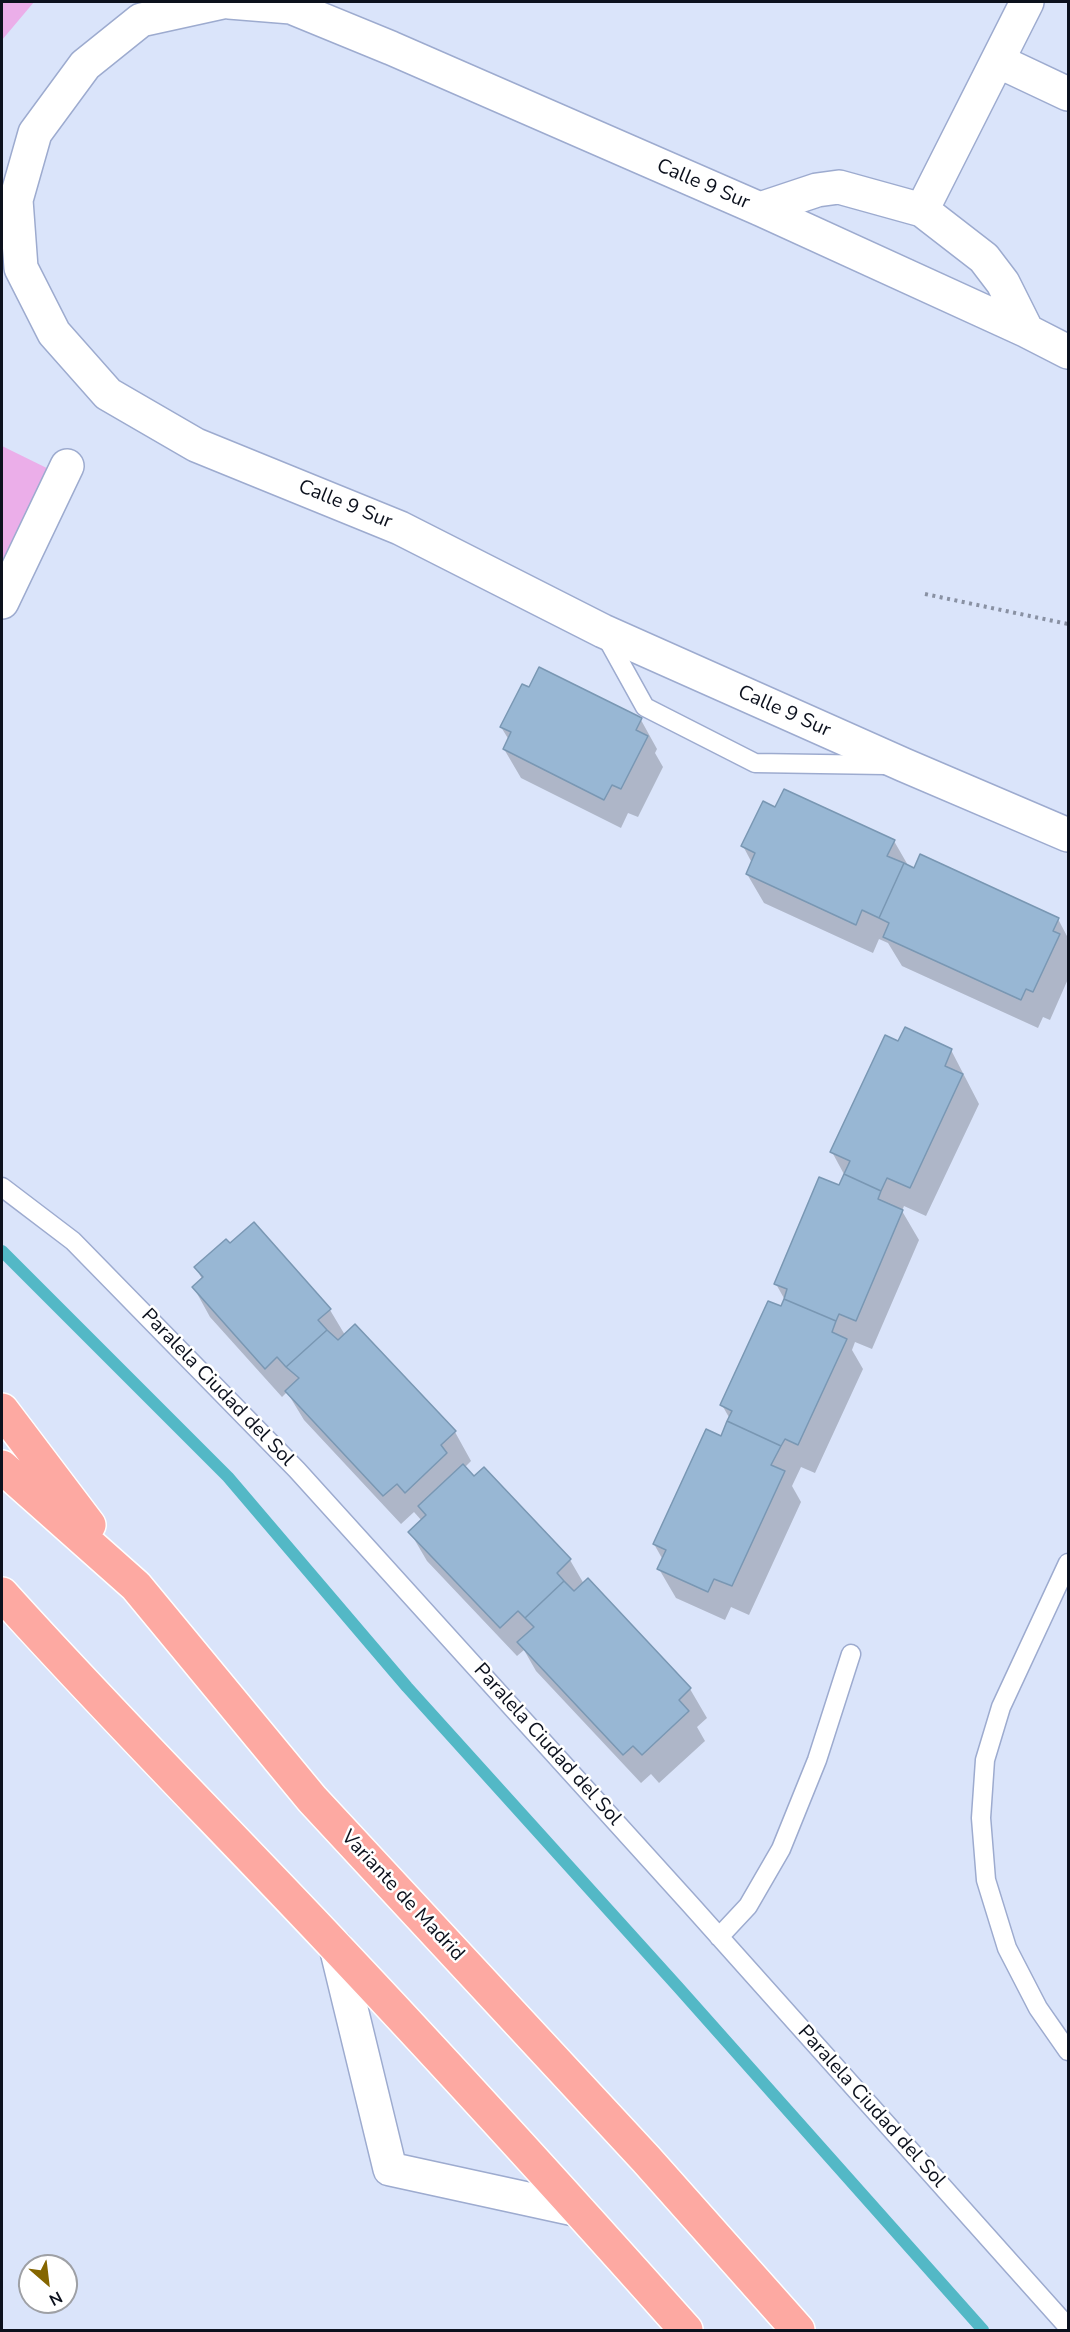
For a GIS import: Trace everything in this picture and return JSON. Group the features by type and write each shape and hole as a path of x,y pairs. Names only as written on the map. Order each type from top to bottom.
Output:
{"main road":[{"path":"2,1410 136,1586"},
{"name":"Variante de Madrid","path":"2,1467 136,1586 312,1799 646,2159 798,2331"},
{"path":"2,1593 85,1686 336,1947 686,2331"},
{"path":"2,1623 85,1686"}],"street":[{"name":"Calle 9 Sur","path":"224,2 141,20 85,65 35,133 16,200 21,268 54,333 108,394 196,445 400,528 603,632 1068,835"},
{"name":"Calle 9 Sur","path":"229,2 291,8 391,48 760,209 1068,352"},
{"path":"922,210 1027,2"},
{"path":"998,61 1068,94"},
{"path":"760,209 817,190 839,187 922,210 984,258 1003,283 1027,331"},
{"path":"2,602 68,466"},
{"path":"336,1947 390,2169 578,2210"},
{"path":"754,2281 813,2331"}],"lane":[{"path":"603,632 645,707 755,763 904,765"},
{"name":"Paralela Ciudad del Sol","path":"2,1187 74,1241 297,1470 1068,2327"},
{"path":"1068,1563 1001,1707 985,1760 981,1818 986,1880 1007,1948 1038,2008 1068,2051"},
{"path":"719,1937 748,1906 781,1849 817,1760 851,1654"}],"path":[{"path":"925,594 1068,624"}],"shaded area":[{"path":"2,2 34,2 2,40"},
{"path":"2,446 63,476 2,590"}],"building":[{"path":"539,667 642,718 636,730 648,736 621,789 612,785 604,800 503,749 511,732 500,727 522,684 529,687"},
{"path":"784,789 895,840 887,856 904,863 879,918 862,910 856,925 746,874 755,853 741,846 763,801 775,807"},
{"path":"920,854 1059,918 1053,931 1060,934 1033,992 1026,989 1021,1000 883,937 889,923 879,918 904,863 914,868"},
{"path":"905,1027 952,1049 945,1066 963,1074 910,1188 887,1178 881,1191 844,1174 850,1161 830,1152 885,1035 898,1041"},
{"path":"844,1174 881,1191 878,1199 903,1210 856,1321 839,1314 836,1321 784,1299 787,1289 774,1284 819,1177 839,1185"},
{"path":"254,1222 331,1309 318,1320 327,1330 286,1367 277,1357 265,1369 192,1287 203,1277 194,1267 226,1239 230,1243"},
{"path":"784,1299 836,1321 832,1332 847,1339 798,1445 785,1439 781,1446 727,1421 732,1411 720,1405 768,1301 781,1306"},
{"path":"355,1324 456,1431 441,1445 447,1453 405,1493 397,1484 383,1496 285,1391 299,1378 286,1367 327,1330 338,1340"},
{"path":"727,1421 781,1446 771,1465 785,1471 732,1586 714,1579 708,1592 657,1569 666,1550 653,1544 706,1429 721,1436"},
{"path":"463,1464 474,1476 484,1467 571,1559 557,1573 564,1581 525,1618 518,1611 500,1628 408,1532 426,1515 418,1506"},
{"path":"588,1578 691,1688 679,1700 689,1711 642,1755 633,1746 623,1755 517,1642 534,1627 525,1618 564,1581 574,1591"}],"waterway":[{"path":"2,1251 228,1477 407,1687 983,2330"}]}
